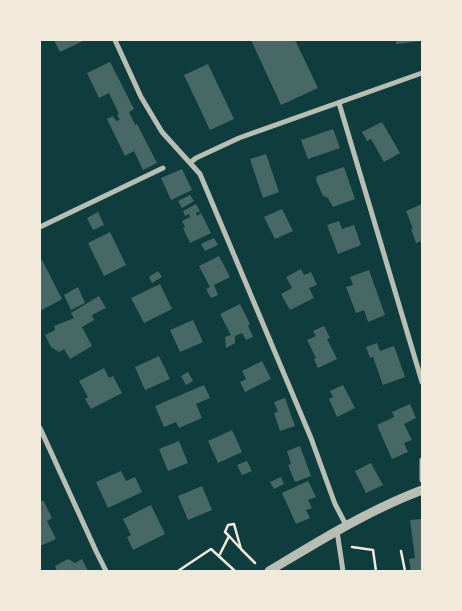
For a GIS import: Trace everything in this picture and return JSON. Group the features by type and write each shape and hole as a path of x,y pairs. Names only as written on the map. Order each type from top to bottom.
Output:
{"street":[{"path":"115,40 141,97 162,132 191,162 200,174 210,196 311,438 342,528 343,571"},
{"path":"191,162 239,138 422,73"},
{"path":"339,103 422,382"},
{"path":"40,227 163,168"},
{"path":"40,428 106,571"},
{"path":"422,460 422,480"},
{"path":"269,571 342,528 392,502 422,490"}],"path":[{"path":"241,549 234,524 228,524 225,532 241,549 256,563"},
{"path":"219,556 229,536"},
{"path":"352,547 373,550 376,571"},
{"path":"178,571 212,550 235,571"},
{"path":"401,551 405,571"}],"building":[{"path":"54,40 85,40 60,52"},
{"path":"251,40 295,40 318,88 281,105"},
{"path":"396,40 421,40 421,41 396,44"},
{"path":"110,62 134,109 129,112 135,125 137,124 157,163 143,170 134,151 125,156 107,119 113,116 116,121 120,120 109,93 99,98 87,73"},
{"path":"208,64 234,119 210,130 184,75"},
{"path":"382,122 400,153 384,162 371,139 367,141 362,132"},
{"path":"333,129 340,148 308,159 301,140"},
{"path":"266,154 279,192 263,198 250,159"},
{"path":"344,167 355,199 333,207 328,198 323,196 316,180 317,176"},
{"path":"182,169 192,190 171,200 161,178"},
{"path":"190,195 194,201 182,208 178,201"},
{"path":"196,204 200,211 196,213 197,216 201,213 211,233 190,243 182,221 190,217 189,214 185,216 183,211"},
{"path":"422,204 422,241 416,243 406,211"},
{"path":"282,209 293,231 275,239 264,217"},
{"path":"98,212 104,225 93,230 87,218"},
{"path":"339,221 342,229 354,225 361,245 338,254 327,225"},
{"path":"110,232 126,265 104,276 88,243"},
{"path":"214,238 218,245 205,251 201,244"},
{"path":"219,256 230,277 214,285 218,295 211,298 206,289 210,287 199,266"},
{"path":"42,260 62,299 40,311 40,261"},
{"path":"301,269 304,275 311,272 317,285 309,288 314,298 290,310 281,294 292,288 286,277"},
{"path":"369,270 385,315 368,322 364,310 356,313 346,287 353,285 350,277"},
{"path":"158,271 162,277 152,283 149,277"},
{"path":"160,284 172,309 144,323 131,298"},
{"path":"78,287 85,303 71,310 64,295"},
{"path":"99,296 106,308 92,315 94,320 82,327 92,346 70,359 64,349 59,352 51,347 45,335 55,330 54,326 74,318 71,313"},
{"path":"240,304 250,324 248,326 253,337 246,340 242,333 235,336 235,343 226,348 225,337 231,335 220,314"},
{"path":"193,320 203,342 180,352 170,330"},
{"path":"324,326 330,338 327,339 337,359 318,368 314,359 316,358 307,340 316,336 313,331"},
{"path":"377,343 380,351 394,346 405,377 383,385 373,357 370,358 366,347"},
{"path":"159,356 170,379 145,390 135,367"},
{"path":"262,361 271,379 245,392 240,382 246,379 242,371"},
{"path":"104,368 109,378 113,376 122,393 91,409 85,399 88,397 79,381"},
{"path":"188,372 193,381 186,385 181,376"},
{"path":"204,385 210,398 196,404 202,418 179,428 176,422 164,427 155,406"},
{"path":"343,385 355,408 337,417 329,399 333,397 330,391"},
{"path":"285,398 295,426 280,431 274,413 278,412 274,402"},
{"path":"410,404 416,418 404,424 412,440 404,443 408,452 392,459 377,425 394,417 392,412"},
{"path":"232,430 242,452 218,463 208,441"},
{"path":"179,441 188,463 168,471 159,449"},
{"path":"300,446 311,476 295,482 288,465 291,464 287,451"},
{"path":"247,461 252,471 242,475 237,465"},
{"path":"371,463 383,485 366,493 355,471"},
{"path":"121,471 126,481 135,477 142,492 108,508 96,482"},
{"path":"281,477 284,484 274,489 270,482"},
{"path":"308,481 316,497 308,500 312,508 306,510 310,518 296,524 282,493"},
{"path":"202,486 212,510 188,520 178,496"},
{"path":"43,500 52,518 47,521 56,539 40,546 40,502"},
{"path":"151,505 165,534 133,550 127,537 131,535 123,519"},
{"path":"422,519 422,571 411,571 409,559 415,558 410,520"},
{"path":"68,559 75,563 82,559 88,571 57,571 55,566"}]}
